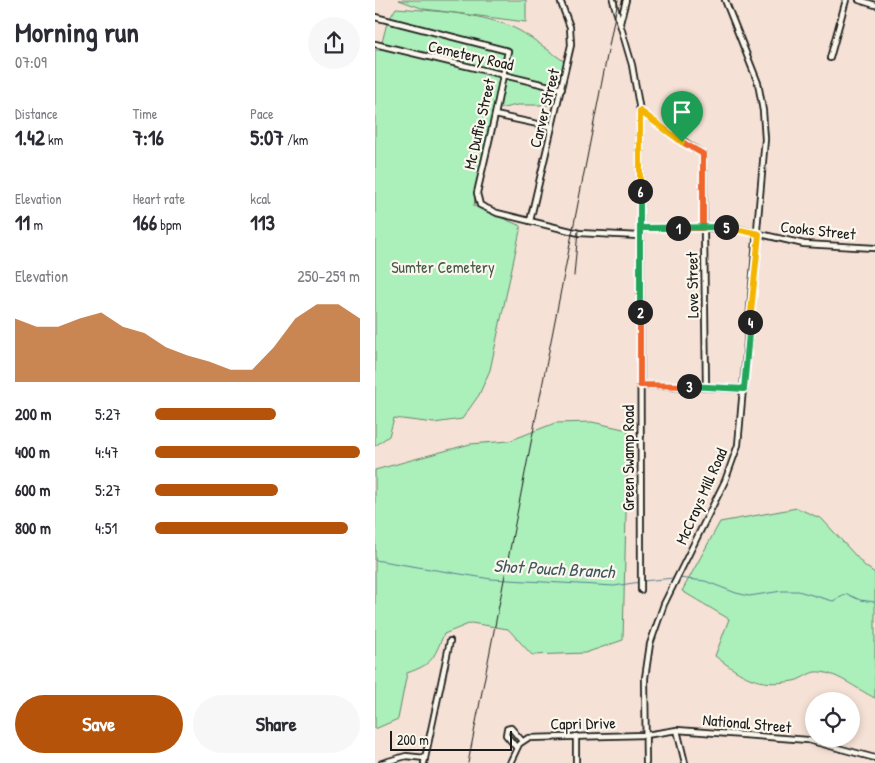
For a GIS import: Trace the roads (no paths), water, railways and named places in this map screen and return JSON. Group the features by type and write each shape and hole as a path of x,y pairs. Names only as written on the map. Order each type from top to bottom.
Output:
{"street":[{"name":"Carver Street","path":"530,222 562,89 571,34 560,0"},
{"name":"Green Swamp Road","path":"613,0 632,65 640,111 641,584"},
{"path":"620,23 626,0"},
{"name":"McCrays Mill Road","path":"646,763 645,678 648,657 659,617 730,470 741,429 765,153 763,111 751,61 725,0"},
{"path":"829,58 846,0"},
{"path":"859,0 875,5"},
{"name":"Mc Duffie Street","path":"375,17 508,50 477,193 479,203 491,211 530,222"},
{"name":"Cemetery Road","path":"375,44 562,89"},
{"name":"Love Street","path":"640,111 703,154 706,387"},
{"path":"495,115 552,128"},
{"path":"530,222 579,233 639,236"},
{"name":"Cooks Street","path":"640,228 734,228 804,244 875,248"},
{"path":"640,385 744,389"},
{"path":"383,763 406,756 424,761 450,642"},
{"path":"510,763 516,747 522,741 511,728 507,729 507,735 516,747"},
{"path":"677,730 685,763"},
{"name":"National Street","path":"646,735 677,730 808,740 875,758"},
{"name":"Capri Drive","path":"522,741 540,736 646,735"},
{"path":"576,736 576,763"}],"waterway":[{"name":"Shot Pouch Branch","path":"375,560 491,579 614,586 640,582"},
{"name":"Shot Pouch Branch","path":"643,581 674,578"},
{"name":"Shot Pouch Branch","path":"678,578 705,581 749,596 782,591 798,591 833,601 847,594 860,600 875,602"}],"railway":[{"path":"468,763 618,0"},
{"path":"574,276 578,231"}],"park label":[{"name":"Sumter Cemetery","path":"443,267"}]}
